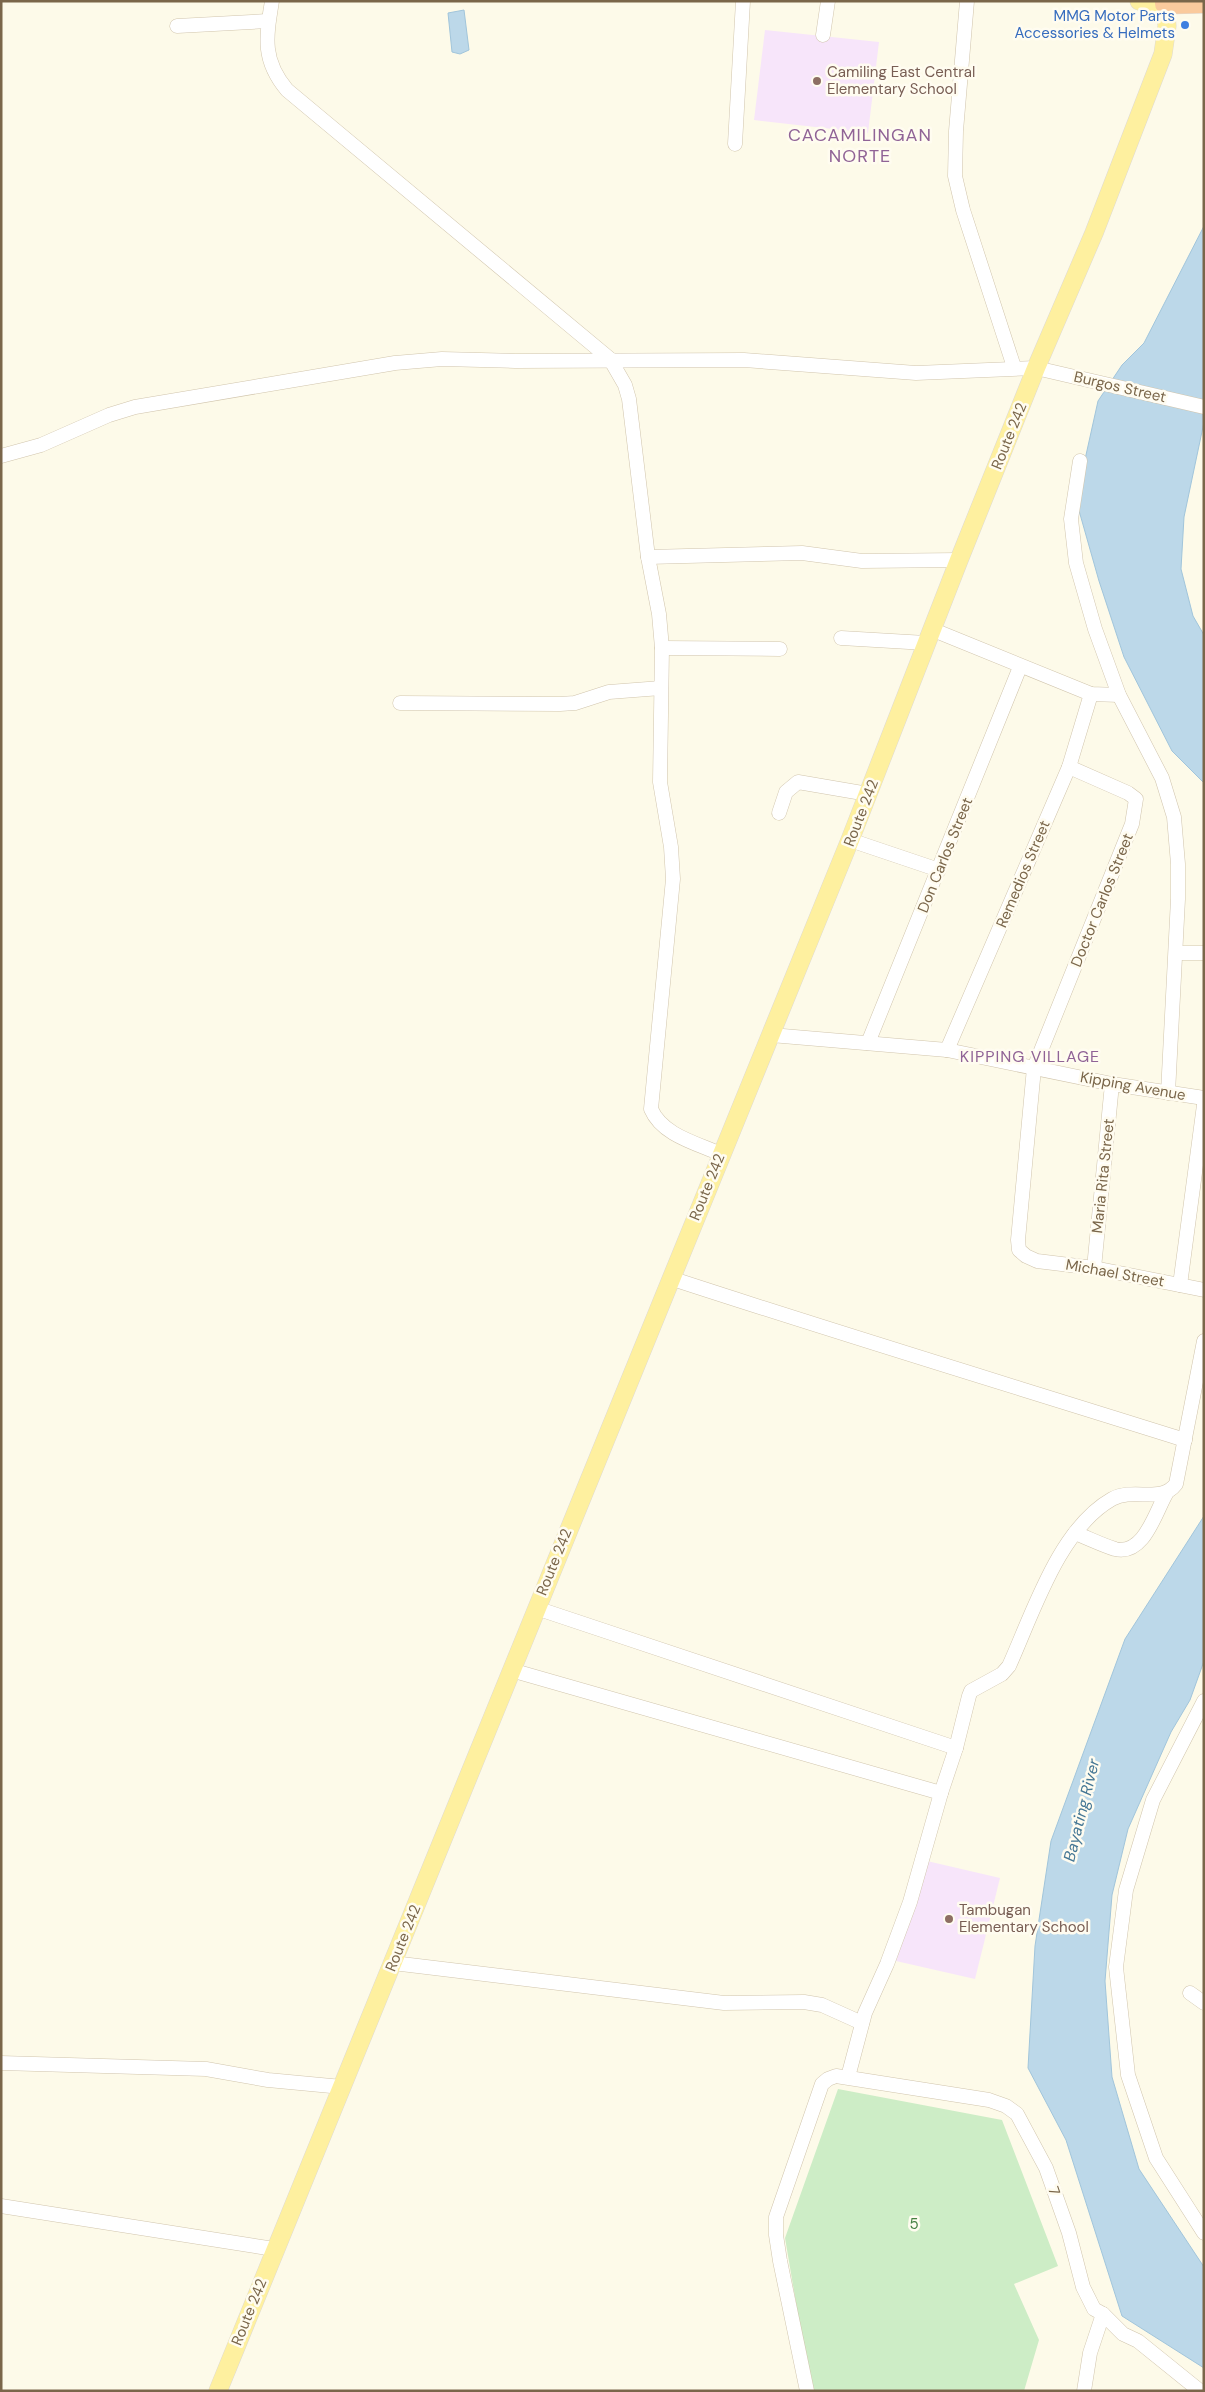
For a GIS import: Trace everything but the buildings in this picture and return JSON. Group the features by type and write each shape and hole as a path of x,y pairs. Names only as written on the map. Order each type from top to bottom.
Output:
{"highway":[{"path":"1165,2 1199,3"}],"main road":[{"path":"1139,1 1165,2"},
{"name":"Route 242","path":"218,2391 274,2248 393,1963 670,1278 850,840 1036,368 1094,233 1163,54 1167,26 1165,2"}],"street":[{"path":"272,1 266,49 276,77 287,90 610,359 625,385 629,399 648,557 659,614 662,648 660,782 671,847 673,879 650,1108 656,1120 665,1128 721,1154"},
{"path":"736,144 743,1"},
{"path":"823,35 828,1"},
{"path":"968,1 956,131 955,176 963,210 1014,367"},
{"path":"177,26 268,21"},
{"name":"Burgos Street","path":"1,456 41,445 122,411 255,385 417,360 744,360 916,373 1014,367 1036,368 1204,407"},
{"path":"1080,461 1071,519 1076,563 1095,629 1119,695 1162,778 1172,809 1178,864 1176,953 1168,1093"},
{"path":"648,557 802,553 862,561 959,560"},
{"path":"842,638 929,636 1091,694 1119,695"},
{"path":"662,648 780,649"},
{"name":"Don Carlos Street","path":"868,1043 1020,667"},
{"path":"400,703 560,704 575,703 609,692 661,688"},
{"name":"Remedios Street","path":"947,1050 1069,767 1091,694"},
{"name":"Doctor Carlos Street","path":"1034,1068 1117,863 1136,808 1136,799 1128,793 1069,767"},
{"path":"779,813 786,792 798,782 868,794"},
{"path":"850,840 939,870"},
{"path":"1176,953 1204,952"},
{"path":"770,1035 868,1043"},
{"name":"Kipping Avenue","path":"868,1043 947,1050 1112,1084 1204,1098"},
{"name":"Michael Street","path":"1034,1068 1018,1240 1019,1250 1026,1256 1038,1260 1094,1268 1204,1290"},
{"name":"Maria Rita Street","path":"1094,1268 1112,1084"},
{"path":"1180,1285 1204,1105"},
{"path":"670,1278 882,1347 1185,1440"},
{"path":"1075,1533 1115,1549 1126,1550 1138,1543 1151,1524 1166,1494 1176,1484 1204,1341"},
{"path":"808,2391 780,2261 776,2218 822,2084 836,2076 848,2077 862,2023 888,1964 910,1902 971,1691 1002,1674 1009,1666 1048,1580 1068,1542 1084,1522 1112,1500 1137,1493 1166,1494"},
{"path":"536,1608 956,1748"},
{"path":"512,1670 941,1793"},
{"path":"1204,1701 1153,1800 1126,1890 1116,1967 1128,2075 1156,2158 1204,2233"},
{"path":"393,1963 724,2003 804,2002 822,2005 862,2023"},
{"path":"1190,1993 1204,2002"},
{"path":"1,2063 102,2064 206,2069 268,2080 342,2087"},
{"name":"7","path":"848,2077 989,2100 1006,2106 1017,2114 1046,2168 1069,2233 1083,2287 1094,2309 1103,2314 1123,2334 1138,2341 1200,2391"},
{"path":"1,2206 274,2248"},
{"path":"1084,2391 1090,2353 1103,2314"}],"shaded area":[{"name":"Camiling East Central Elementary School","path":"765,30 879,42 868,133 754,120"},
{"name":"Tambugan Elementary School","path":"927,1861 1000,1878 975,1979 896,1961"}],"green space":[{"name":"5","path":"838,2089 1002,2120 1058,2266 1014,2284 1039,2340 1024,2391 811,2391 785,2238"}],"water":[{"path":"464,10 469,50 460,54 452,52 448,13"},
{"path":"1204,226 1204,422 1184,517 1181,569 1193,616 1204,635 1204,783 1172,751 1124,657 1099,581 1076,500 1098,401 1122,365 1144,343"},
{"name":"Bayating River","path":"1204,1516 1204,1661 1190,1700 1171,1732 1128,1829 1112,1895 1105,1981 1112,2077 1139,2169 1204,2267 1204,2368 1122,2316 1066,2140 1028,2068 1035,1946 1051,1841 1125,1639"}],"place":[{"name":"MMG Motor Parts Accessories & Helmets","path":"1185,25"},
{"name":"Camiling East Central Elementary School","path":"817,81"},
{"name":"Tambugan Elementary School","path":"949,1919"}],"district":[{"name":"CACAMILINGAN NORTE","path":"860,145"},
{"name":"KIPPING VILLAGE","path":"1030,1056"}]}
